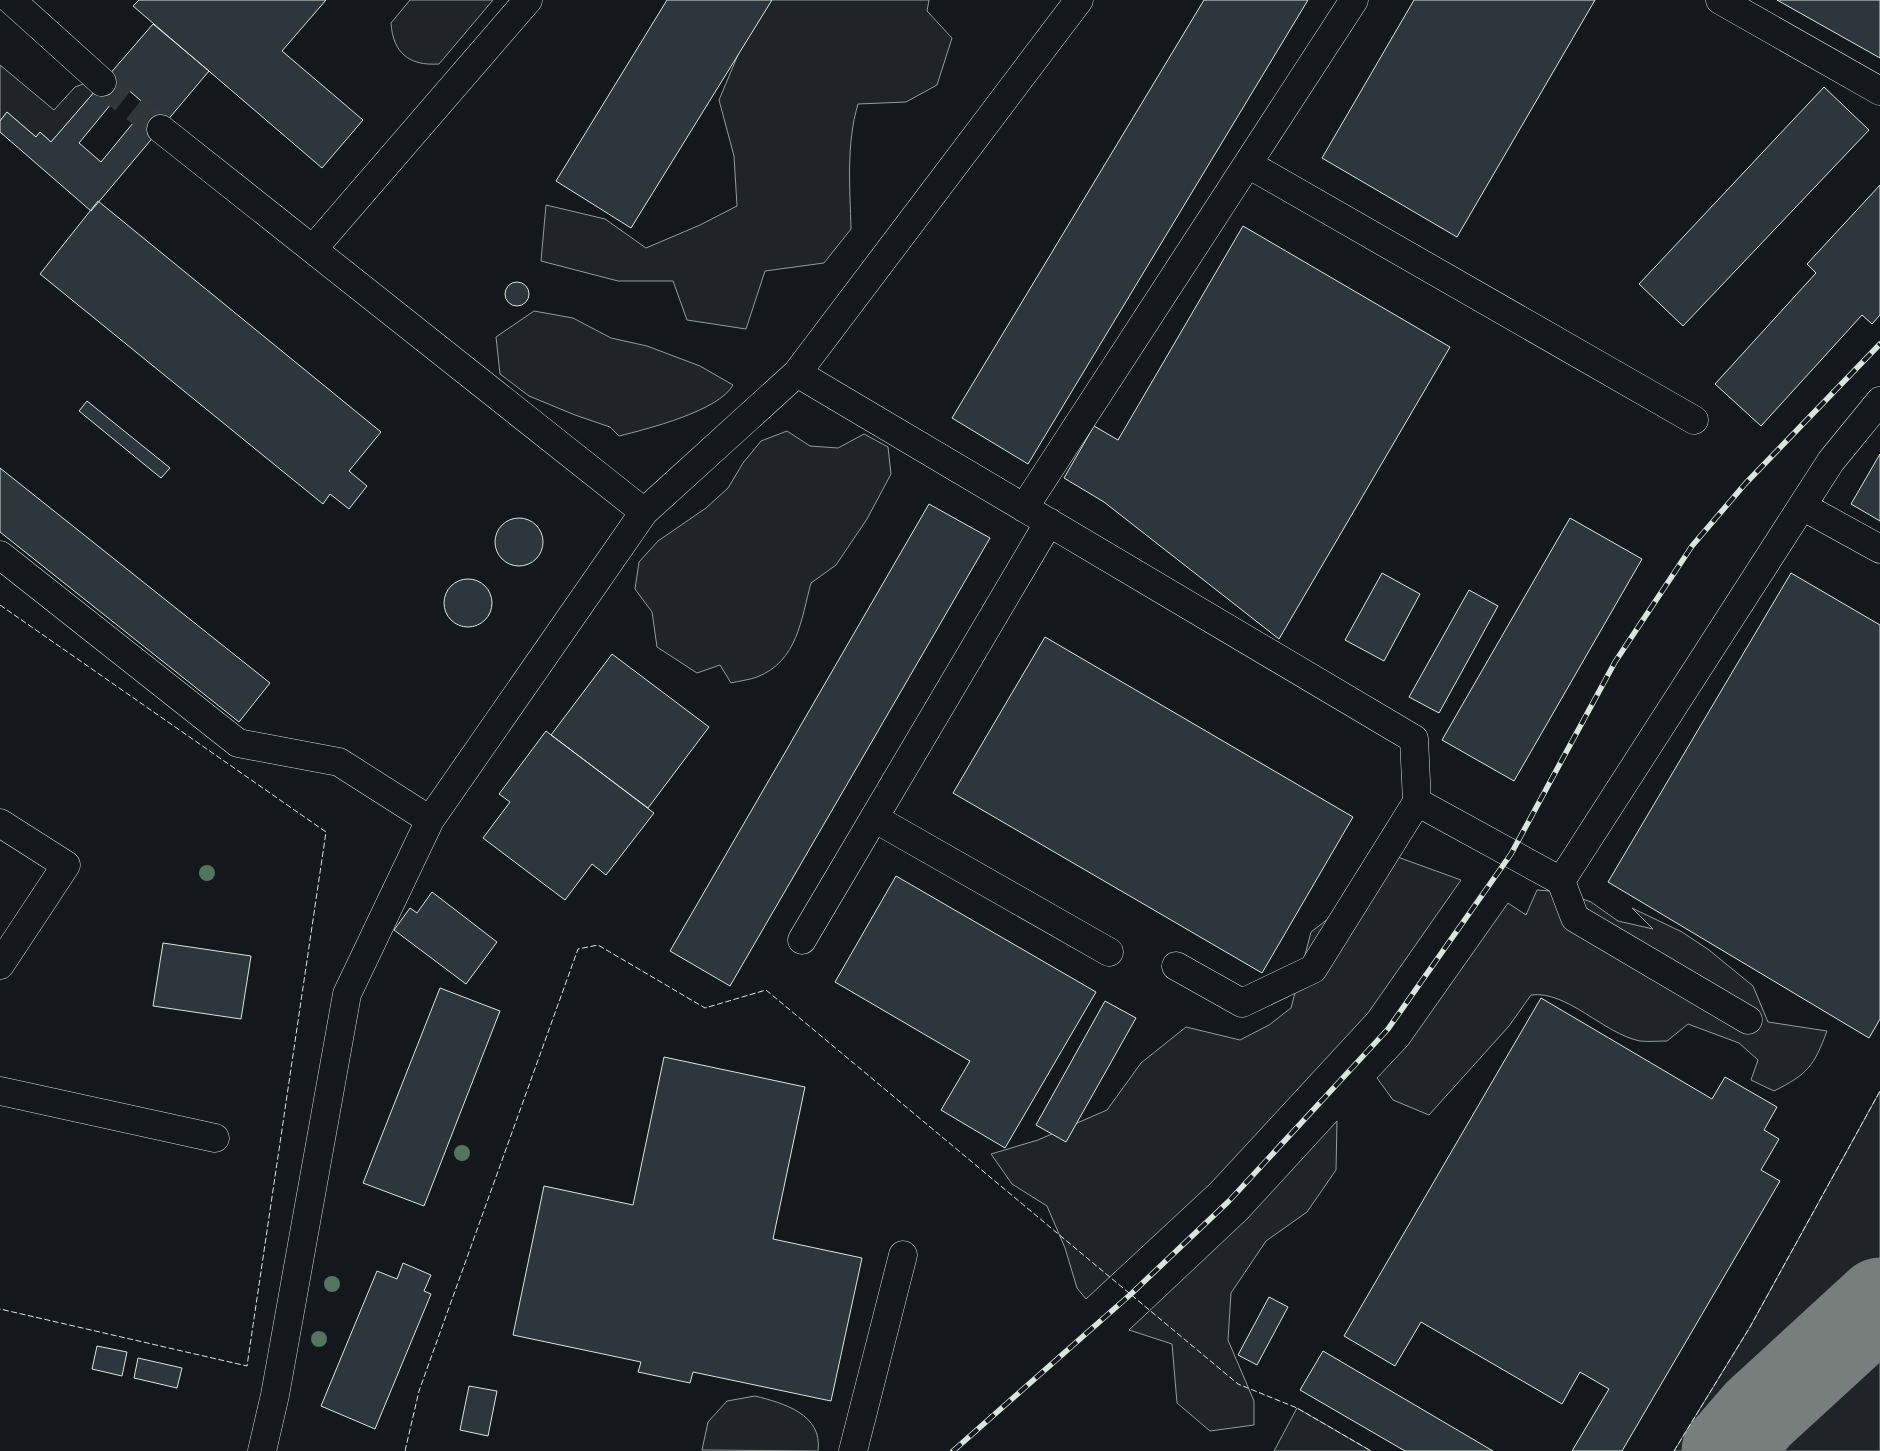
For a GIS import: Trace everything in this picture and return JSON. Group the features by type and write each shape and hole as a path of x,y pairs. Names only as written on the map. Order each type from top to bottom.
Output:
{"lane":[{"path":"11,0 102,82"},
{"path":"313,249 528,0"},
{"path":"262,1451 275,1395 347,994 430,820 644,512 797,373 1079,0"},
{"path":"1024,508 1354,0"},
{"path":"1720,0 1880,91"},
{"path":"161,129 644,512"},
{"path":"1248,164 1694,420"},
{"path":"797,373 1414,739 1416,802 1313,969 1242,1003 1176,966"},
{"path":"1562,881 1831,461 1880,401"},
{"path":"1802,506 1880,549"},
{"path":"802,940 1049,522"},
{"path":"0,555 238,743 339,762 430,820"},
{"path":"1416,802 1562,881 1575,918 1748,1020"},
{"path":"874,818 1110,952"},
{"path":"0,823 66,864 0,965"},
{"path":"0,1091 215,1138"},
{"path":"853,1451 903,1256"}],"shaded area":[{"path":"410,0 493,0 439,64 428,64 411,60 404,55 399,50 392,33 391,23"},
{"path":"761,0 929,0 927,11 952,38 937,85 906,102 858,104 850,150 851,229 824,263 765,271 746,329 687,320 673,281 618,281 541,261 546,205 605,219 646,248 700,225 737,206 734,156 719,100"},
{"path":"0,65 54,110 75,87 86,83 97,89 51,142 40,132 36,137 7,112 0,121"},
{"path":"534,311 573,318 611,338 647,346 700,366 733,385 713,403 698,411 664,424 619,436 610,427 529,396 500,374 496,337"},
{"path":"787,431 810,446 838,448 864,434 888,447 891,474 867,519 836,565 811,583 796,637 781,661 771,670 757,677 731,683 720,665 697,673 657,647 652,612 635,589 639,562 658,541 706,508 728,488 743,463 761,441"},
{"path":"1392,855 1461,880 1368,1013 1211,1183 1086,1299 1077,1288 1065,1248 1047,1206 1012,1184 991,1154 1038,1140 1107,1110 1141,1063 1186,1027 1240,1040 1269,1025 1291,1008 1311,932 1333,915"},
{"path":"1537,890 1564,892 1591,902 1618,921 1653,929 1632,908 1682,932 1709,950 1753,986 1768,1022 1827,1031 1818,1053 1802,1074 1774,1091 1751,1080 1758,1060 1739,1043 1688,1024 1667,1041 1640,1041 1626,1037 1558,999 1545,995 1531,995 1509,1026 1429,1115 1393,1100 1377,1078 1408,1045 1508,903 1526,915"},
{"path":"1880,1091 1880,1257 1841,1320 1752,1401 1707,1451 1674,1451 1750,1327"},
{"path":"1337,1121 1336,1170 1307,1212 1266,1241 1231,1293 1228,1340 1254,1401 1254,1425 1210,1431 1177,1403 1172,1344 1129,1330 1247,1219"},
{"path":"1870,1332 1880,1339 1880,1451 1741,1451 1765,1421"},
{"path":"755,1396 789,1407 808,1419 818,1438 818,1451 702,1450 708,1422 727,1401"},
{"path":"1297,1408 1371,1451 1274,1451"}],"building":[{"path":"139,0 326,0 282,51 363,120 322,168 133,6"},
{"path":"667,0 772,0 631,228 556,181"},
{"path":"1204,0 1308,0 1028,464 952,418"},
{"path":"1414,0 1595,0 1457,237 1322,158"},
{"path":"1777,0 1880,0 1880,58"},
{"path":"153,24 209,71 91,211 0,132 0,121 7,112 36,137 40,132 51,142","holes":["125,87 147,106 101,162 79,143"]},
{"path":"1824,87 1869,130 1683,326 1639,284"},
{"path":"1880,185 1880,315 1872,324 1862,315 1761,426 1715,384 1816,273 1807,264"},
{"path":"98,201 381,432 349,471 367,486 349,509 330,494 323,504 40,274"},
{"path":"1243,226 1450,347 1279,639 1104,502 1064,478 1094,426 1118,440"},
{"path":"517,282 526,285 529,294 526,303 517,306 508,303 505,294 508,285"},
{"path":"87,401 170,468 161,478 79,411"},
{"path":"1880,454 1880,521 1851,504"},
{"path":"0,468 270,683 239,722 0,532"},
{"path":"929,504 990,538 730,986 670,951"},
{"path":"514,518 524,518 536,525 543,537 543,547 536,559 524,566 514,566 506,562 499,555 495,547 495,537 499,529 506,522"},
{"path":"1570,518 1642,559 1514,781 1442,740"},
{"path":"1382,573 1420,594 1384,661 1345,640"},
{"path":"1791,573 1880,625 1880,1019 1869,1038 1608,882"},
{"path":"463,579 473,579 485,586 492,598 492,608 485,620 473,627 463,627 455,623 448,616 444,608 444,598 448,590 455,583"},
{"path":"1469,590 1498,606 1439,713 1409,697"},
{"path":"1045,637 1353,817 1262,973 953,793"},
{"path":"612,654 709,727 648,808 551,735"},
{"path":"546,731 654,813 606,875 592,864 565,900 483,838 510,802 499,794"},
{"path":"896,876 1096,992 1005,1148 941,1110 970,1061 835,982"},
{"path":"432,892 497,942 466,984 394,930 410,908 417,913"},
{"path":"163,943 251,956 241,1019 153,1006"},
{"path":"440,988 500,1011 424,1206 363,1183"},
{"path":"1541,998 1712,1099 1725,1077 1777,1107 1764,1130 1779,1139 1761,1170 1780,1181 1622,1451 1572,1451 1609,1389 1580,1372 1562,1404 1421,1322 1395,1366 1344,1336"},
{"path":"1105,1001 1136,1018 1066,1142 1036,1125"},
{"path":"664,1057 805,1087 773,1239 862,1258 831,1401 693,1372 690,1383 638,1372 641,1362 513,1335 544,1186 633,1205"},
{"path":"403,1263 431,1275 424,1291 431,1294 375,1429 321,1406 377,1271 397,1279"},
{"path":"1269,1297 1288,1307 1257,1365 1238,1355"},
{"path":"97,1346 127,1352 122,1376 92,1369"},
{"path":"1323,1351 1493,1451 1405,1451 1300,1390"},
{"path":"138,1358 182,1368 177,1388 134,1378"},
{"path":"469,1386 497,1391 488,1436 460,1430"}],"taxiway":[{"path":"1726,1451 1758,1414 1880,1302"}],"tunnel":[{"path":"102,82 161,129"}],"railway":[{"path":"953,1451 1131,1294 1229,1201 1388,1029 1511,854 1615,662 1692,546 1745,484 1880,344"}],"fence":[{"path":"0,605 326,832 247,1366 0,1309"},
{"path":"405,1451 419,1391 578,949 598,945 705,1008 766,990 1238,1384 1297,1408 1371,1451"},
{"path":"1674,1451 1750,1327 1880,1091"}]}
